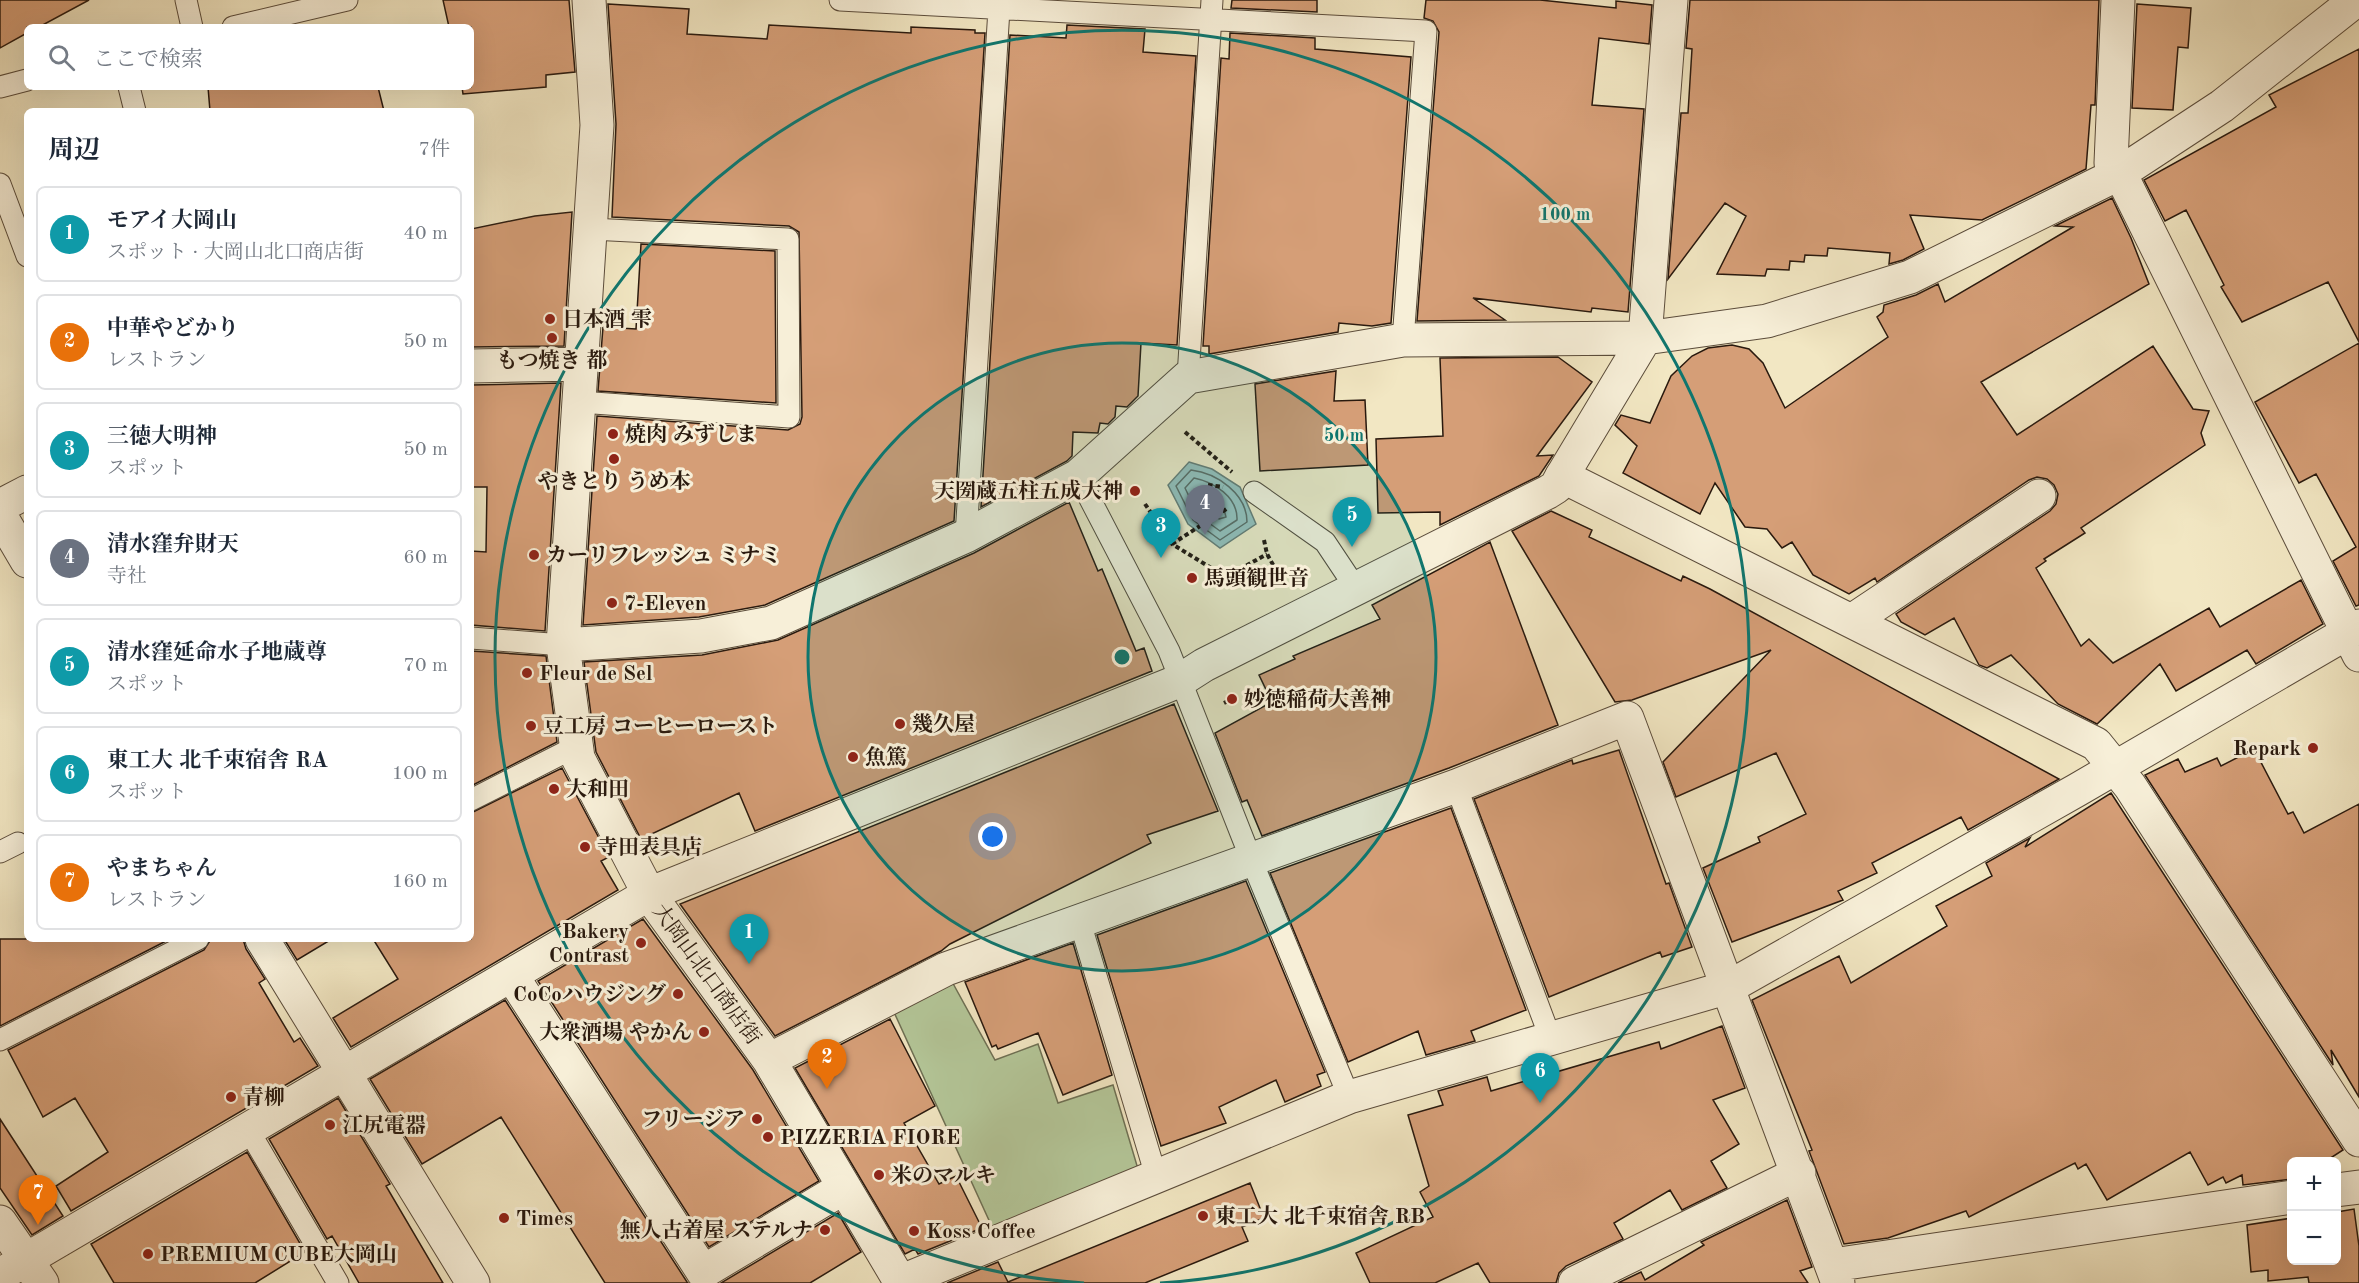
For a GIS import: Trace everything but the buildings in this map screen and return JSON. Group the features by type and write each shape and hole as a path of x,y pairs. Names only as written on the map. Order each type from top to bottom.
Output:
{"street":[{"name":"大岡山北口商店街","path":"589,0 597,124 563,645 578,758 649,894 770,1060 900,1283"},
{"path":"0,1222 23,1273 249,1131 649,894 1179,681 1204,665 1357,590 1556,487 1645,338 1671,0"},
{"path":"900,1283 1349,1097 1729,987 2117,766 2355,638 2120,173 2111,163 2118,0"},
{"path":"563,645 701,636 771,623 966,536 1078,476 1188,377 1403,340 1645,338 1767,321 1910,277 2120,173 2222,106 2356,0"},
{"path":"474,366 582,364"},
{"path":"1562,476 1853,620 2096,744 2117,766 2359,1140"},
{"path":"0,506 24,494"},
{"path":"1853,620 2039,496"},
{"path":"0,515 24,556"},
{"path":"770,1060 946,969 1079,919 1456,786 1627,718 1835,1274 2287,1198"},
{"path":"264,942 473,1283"},
{"path":"512,976 703,1272 843,1188"},
{"path":"1575,1283 1799,1173"},
{"path":"2341,1189 2359,1187"}],"lane":[{"path":"186,0 191,24"},
{"path":"246,24 347,0"},
{"path":"840,0 1426,31 1403,340"},
{"path":"1188,377 1212,0"},
{"path":"966,536 999,9"},
{"path":"0,87 24,81"},
{"path":"130,90 134,108"},
{"path":"0,184 24,248"},
{"path":"580,402 789,417 788,239 591,229"},
{"path":"1078,476 1169,651 1179,681 1349,1097"},
{"path":"1246,497 1325,542 1357,590"},
{"path":"474,638 563,645"},
{"path":"474,798 577,746"},
{"path":"1456,786 1550,1037"},
{"path":"1079,919 1156,1176"},
{"path":"0,1040 192,942"},
{"path":"249,1131 338,1283"}],"path":[{"path":"1172,544 1246,497"},
{"path":"1145,504 1172,544 1226,577 1267,554"}],"green space":[{"path":"950,978 995,1060 1038,1044 1058,1103 1113,1085 1138,1169 993,1229 893,1010"}],"water":[{"path":"1189,462 1212,469 1240,487 1256,524 1220,548 1188,524 1168,485"}],"place":[{"name":"日本酒 雫","path":"550,319"},
{"name":"もつ焼き 都","path":"552,338"},
{"name":"焼肉 みずしま","path":"613,434"},
{"name":"やきとり うめ本","path":"614,459"},
{"name":"天圀蔵五柱五成大神","path":"1135,491"},
{"name":"清水窪弁財天","path":"1205,535"},
{"name":"清水窪延命水子地蔵尊","path":"1352,547"},
{"name":"カーリフレッシュ ミナミ","path":"534,555"},
{"name":"三徳大明神","path":"1161,558"},
{"name":"馬頭観世音","path":"1192,578"},
{"name":"7-Eleven","path":"612,603"},
{"name":"Fleur de Sel","path":"527,673"},
{"name":"妙徳稲荷大善神","path":"1232,699"},
{"name":"幾久屋","path":"900,724"},
{"name":"豆工房 コーヒーロースト","path":"531,726"},
{"name":"Repark","path":"2313,748"},
{"name":"魚篤","path":"853,757"},
{"name":"大和田","path":"554,789"},
{"name":"寺田表具店","path":"585,847"},
{"name":"Bakery Contrast","path":"641,943"},
{"name":"モアイ大岡山","path":"749,964"},
{"name":"CoCoハウジング","path":"678,994"},
{"name":"大衆酒場 やかん","path":"704,1032"},
{"name":"中華やどかり","path":"827,1089"},
{"name":"青柳","path":"231,1097"},
{"name":"東工大 北千束宿舎 RA","path":"1540,1103"},
{"name":"フリージア","path":"757,1119"},
{"name":"江尻電器","path":"330,1125"},
{"name":"PIZZERIA FIORE","path":"768,1137"},
{"name":"米のマルキ","path":"879,1175"},
{"name":"東工大 北千束宿舎 RB","path":"1203,1216"},
{"name":"Times","path":"504,1218"},
{"name":"やまちゃん","path":"38,1225"},
{"name":"無人古着屋 ステルナ","path":"825,1230"},
{"name":"Koss Coffee","path":"914,1231"},
{"name":"PREMIUM CUBE大岡山","path":"148,1254"}]}
